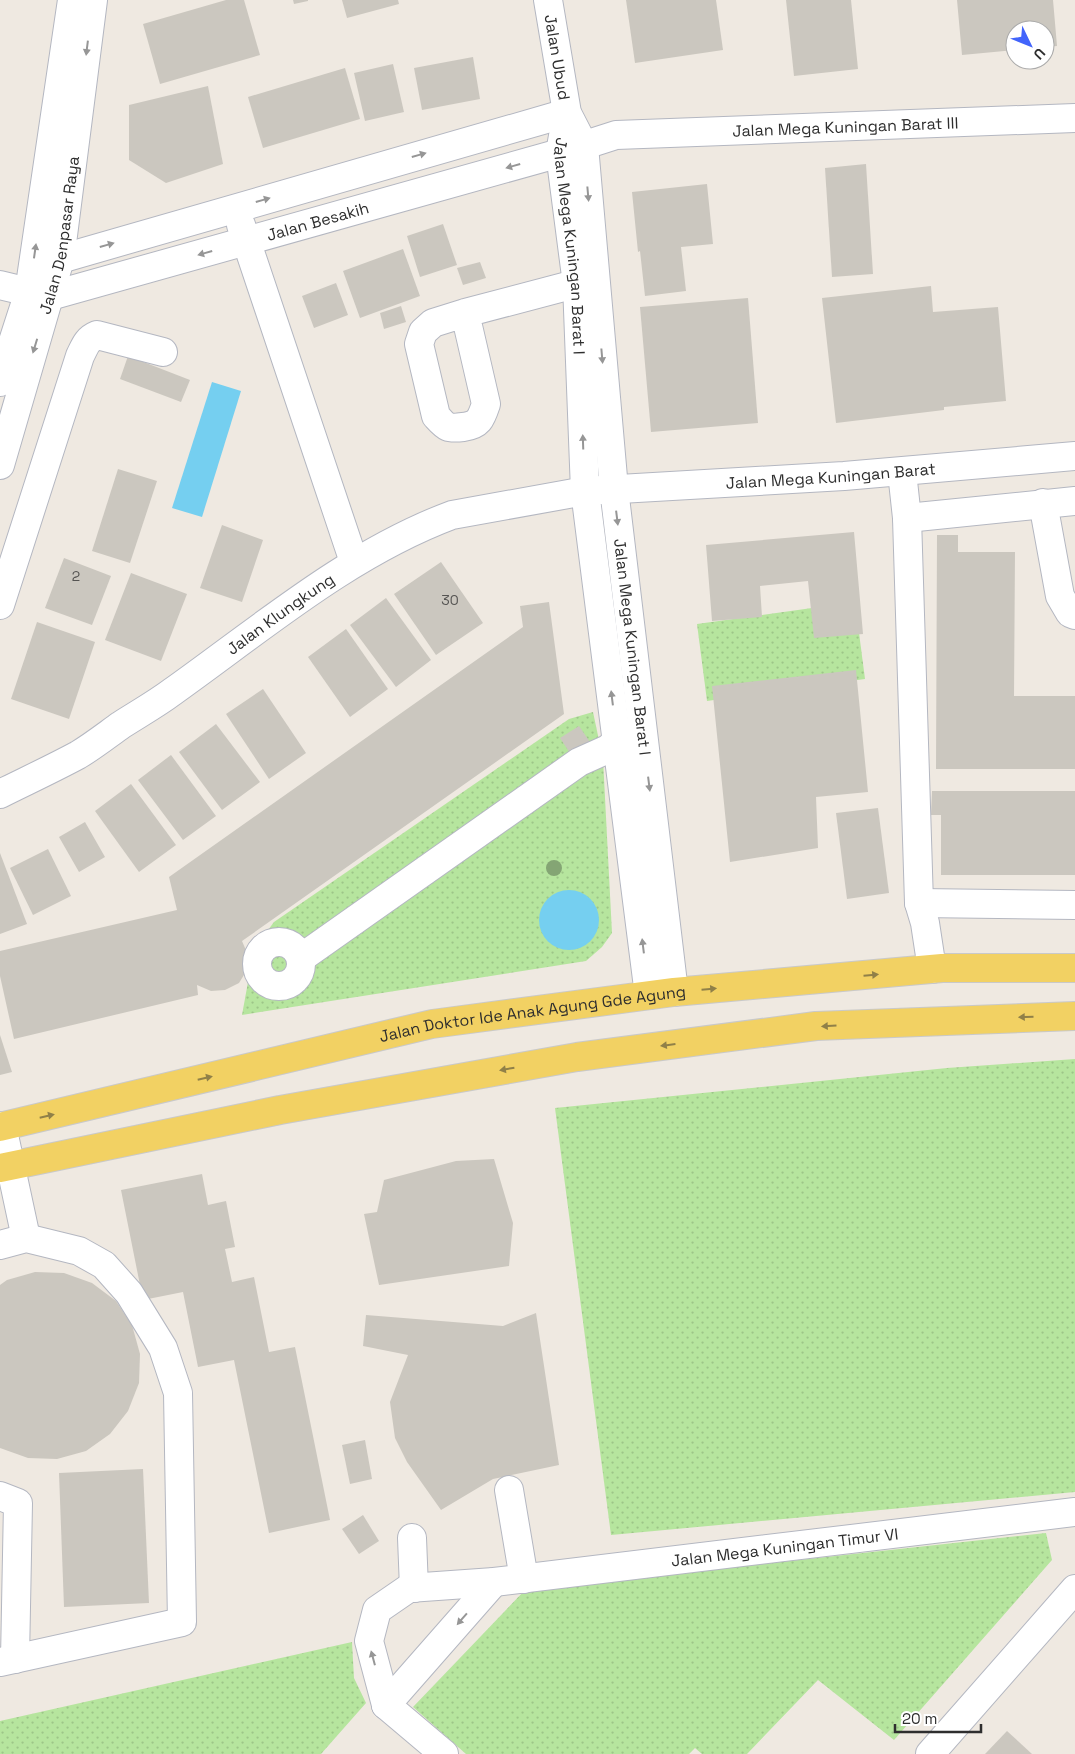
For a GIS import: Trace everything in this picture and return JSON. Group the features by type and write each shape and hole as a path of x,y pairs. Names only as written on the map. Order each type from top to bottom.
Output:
{"main road":[{"name":"Jalan Doktor Ide Anak Agung Gde Agung","path":"1,1127 432,1024 661,993 932,969 1075,968"},
{"path":"5,1167 280,1110 577,1057 816,1026 1075,1016"}],"street":[{"name":"Jalan Denpasar Raya","path":"0,465 72,0"},
{"name":"Jalan Denpasar Raya","path":"0,382 25,304 60,259 93,0"},
{"name":"Jalan Ubud","path":"548,0 567,113"},
{"path":"60,259 567,113"},
{"name":"Jalan Mega Kuningan Barat III","path":"567,113 616,135"},
{"name":"Jalan Mega Kuningan Barat I","path":"567,113 586,281 614,489 642,725 661,993"},
{"name":"Jalan Mega Kuningan Barat III","path":"572,149 616,135 1075,118"},
{"name":"Jalan Besakih","path":"0,286 25,304 572,149"},
{"path":"236,208 354,562"},
{"path":"465,313 586,281"},
{"name":"Jalan Mega Kuningan Barat I","path":"586,281 585,491 616,734 661,993"},
{"path":"0,606 80,356 87,341 97,335 163,352"},
{"name":"Jalan Mega Kuningan Barat","path":"585,491 902,472 1075,456"},
{"path":"902,472 906,518 919,903 925,923 932,969"},
{"name":"Jalan Klungkung","path":"0,794 78,755 171,693 354,562 397,539 452,515 585,491"},
{"path":"906,518 1075,501"},
{"path":"1043,503 1060,596 1070,613 1075,615"},
{"path":"301,958 579,762 608,749 616,734 642,725"},
{"path":"919,903 1075,905"},
{"path":"1,1127 5,1167 26,1238"},
{"path":"0,1245 26,1238 79,1251 104,1266 129,1292 163,1348 178,1393 182,1622 8,1661 18,1504 0,1496"},
{"path":"509,1490 524,1579"},
{"name":"Jalan Mega Kuningan Timur VI","path":"386,1705 369,1641 377,1610 409,1588 524,1579 1075,1512"},
{"path":"412,1538 414,1588"},
{"path":"444,1754 386,1705 494,1582"},
{"path":"930,1754 1075,1590"}],"green space":[{"path":"855,602 865,679 707,701 697,624"},
{"path":"593,712 603,759 612,933 602,947 586,961 242,1015 254,949 274,922 569,719"},
{"path":"1075,1059 1075,1492 611,1535 555,1108 947,1068"},
{"path":"1046,1533 1052,1560 894,1740 818,1680 747,1754 702,1754 695,1748 689,1754 466,1754 413,1707 525,1590"},
{"path":"352,1642 354,1678 366,1703 321,1754 0,1754 0,1721"}],"water":[{"path":"212,382 241,391 202,517 172,508"},
{"path":"563,890 575,890 586,895 594,903 599,914 597,932 586,945 575,950 563,950 552,945 544,937 539,926 539,914 544,903 552,895"}],"building":[{"path":"226,0 244,0 260,55 160,84 143,24"},
{"path":"293,0 308,0 308,1 294,4"},
{"path":"342,0 398,0 399,4 347,18"},
{"path":"626,0 716,0 723,50 635,63"},
{"path":"786,0 851,0 858,69 794,76"},
{"path":"957,0 1053,0 1055,20 1005,20 1005,51 962,55"},
{"path":"1055,23 1057,46 1055,46"},
{"path":"473,57 480,99 422,110 414,68"},
{"path":"393,64 404,112 365,121 354,73"},
{"path":"345,68 360,119 263,148 248,97"},
{"path":"208,86 223,164 166,183 129,160 129,105"},
{"path":"866,164 873,274 832,277 825,168"},
{"path":"707,184 713,244 681,247 686,291 645,296 632,192"},
{"path":"443,224 457,265 420,277 407,236"},
{"path":"403,249 420,296 360,318 343,271"},
{"path":"480,262 486,278 463,285 457,268"},
{"path":"336,283 348,315 314,328 302,296"},
{"path":"931,286 933,312 998,307 1006,401 944,407 944,410 836,423 822,298"},
{"path":"748,298 758,423 651,432 640,307"},
{"path":"401,306 406,322 384,329 380,313"},
{"path":"128,356 190,380 181,402 120,379"},
{"path":"118,469 157,481 130,563 92,551"},
{"path":"222,525 263,540 242,602 200,588"},
{"path":"854,532 863,634 814,638 808,581 760,586 762,617 712,621 706,545"},
{"path":"937,535 958,535 958,552 1015,552 1014,696 1075,696 1075,769 936,769"},
{"path":"64,558 111,576 92,625 45,608"},
{"path":"441,562 483,623 436,655 394,594"},
{"path":"131,573 187,594 161,661 105,640"},
{"path":"386,598 431,660 396,687 350,625"},
{"path":"549,602 564,714 242,941 248,955 247,970 239,983 225,990 211,991 197,985 198,995 14,1039 0,976 0,951 177,910 169,877 523,627 520,606"},
{"path":"37,622 95,642 69,719 11,699"},
{"path":"346,629 388,689 350,717 308,657"},
{"path":"856,670 868,792 816,797 818,848 730,862 712,686"},
{"path":"263,689 306,753 269,779 226,714"},
{"path":"216,724 260,782 222,810 179,752"},
{"path":"579,726 603,761 584,774 560,738"},
{"path":"171,755 216,816 183,840 138,780"},
{"path":"131,784 176,845 139,872 95,811"},
{"path":"932,791 1075,791 1075,875 941,875 941,815 931,815"},
{"path":"878,808 889,893 847,899 836,813"},
{"path":"85,822 105,857 79,872 59,837"},
{"path":"48,849 71,896 33,915 10,868"},
{"path":"0,853 27,924 0,934"},
{"path":"0,1035 12,1072 0,1075"},
{"path":"494,1159 513,1223 509,1266 379,1285 364,1214 377,1212 384,1180 456,1161"},
{"path":"202,1174 208,1205 226,1201 235,1247 225,1249 232,1282 254,1277 269,1352 295,1347 330,1520 269,1533 234,1360 198,1367 183,1292 143,1300 121,1190"},
{"path":"35,1272 64,1273 92,1283 116,1301 132,1325 140,1354 139,1383 128,1411 110,1434 86,1451 57,1459 28,1458 0,1448 0,1285 7,1280"},
{"path":"536,1313 559,1465 493,1479 441,1510 407,1462 395,1438 390,1402 408,1355 363,1346 366,1315 503,1326"},
{"path":"365,1440 372,1479 350,1484 342,1445"},
{"path":"143,1469 149,1603 64,1607 59,1473"},
{"path":"363,1515 379,1541 359,1554 342,1529"},
{"path":"1007,1731 1032,1754 985,1754"}]}
